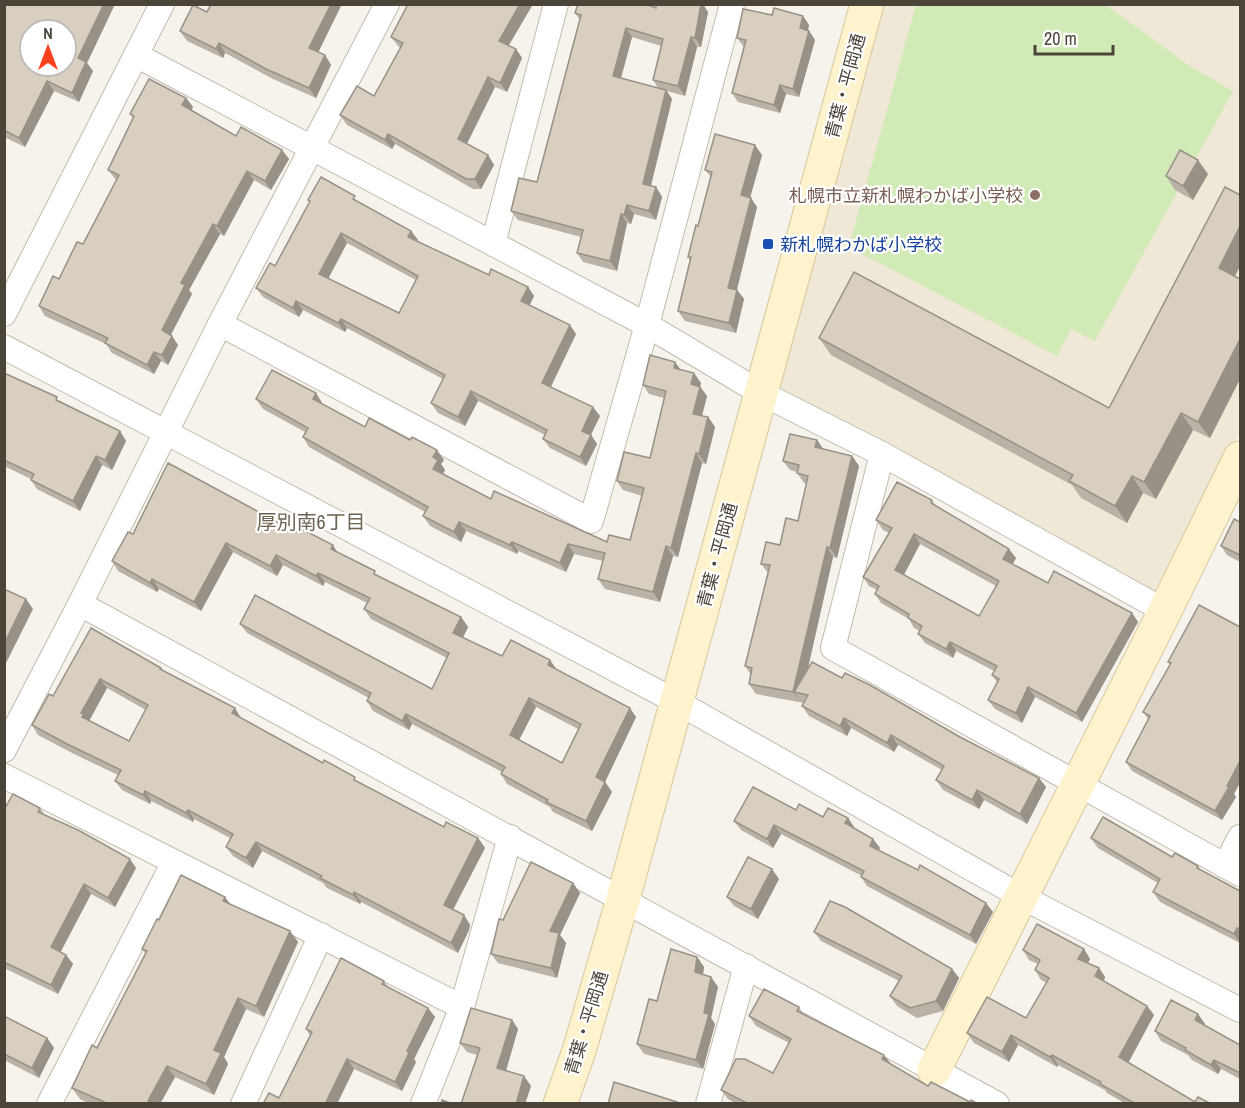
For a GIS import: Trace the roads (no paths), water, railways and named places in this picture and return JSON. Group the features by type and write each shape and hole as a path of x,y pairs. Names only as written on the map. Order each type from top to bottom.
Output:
{"street":[{"path":"4,314 162,4"},
{"path":"4,750 220,324 387,4"},
{"path":"493,244 556,4"},
{"path":"220,324 591,521 647,325 732,4"},
{"name":"青葉・平岡通","path":"560,1104 579,1051 623,899 867,4"},
{"path":"136,55 647,325 761,393 882,454 1165,611"},
{"path":"4,347 677,702 1022,897 1240,1010"},
{"path":"882,454 833,648 1233,870 1240,837"},
{"path":"934,1070 1240,458"},
{"path":"80,604 997,1104"},
{"path":"4,776 462,1007"},
{"path":"423,1104 462,1007 510,837"},
{"path":"49,1104 174,862"},
{"path":"243,1104 321,935"},
{"path":"708,1104 746,966"}],"place":[{"name":"札幌市立新札幌わかば小学校","path":"1035,195"},
{"name":"新札幌わかば小学校","path":"768,244"}],"district":[{"name":"厚別南6丁目","path":"311,521"}]}
